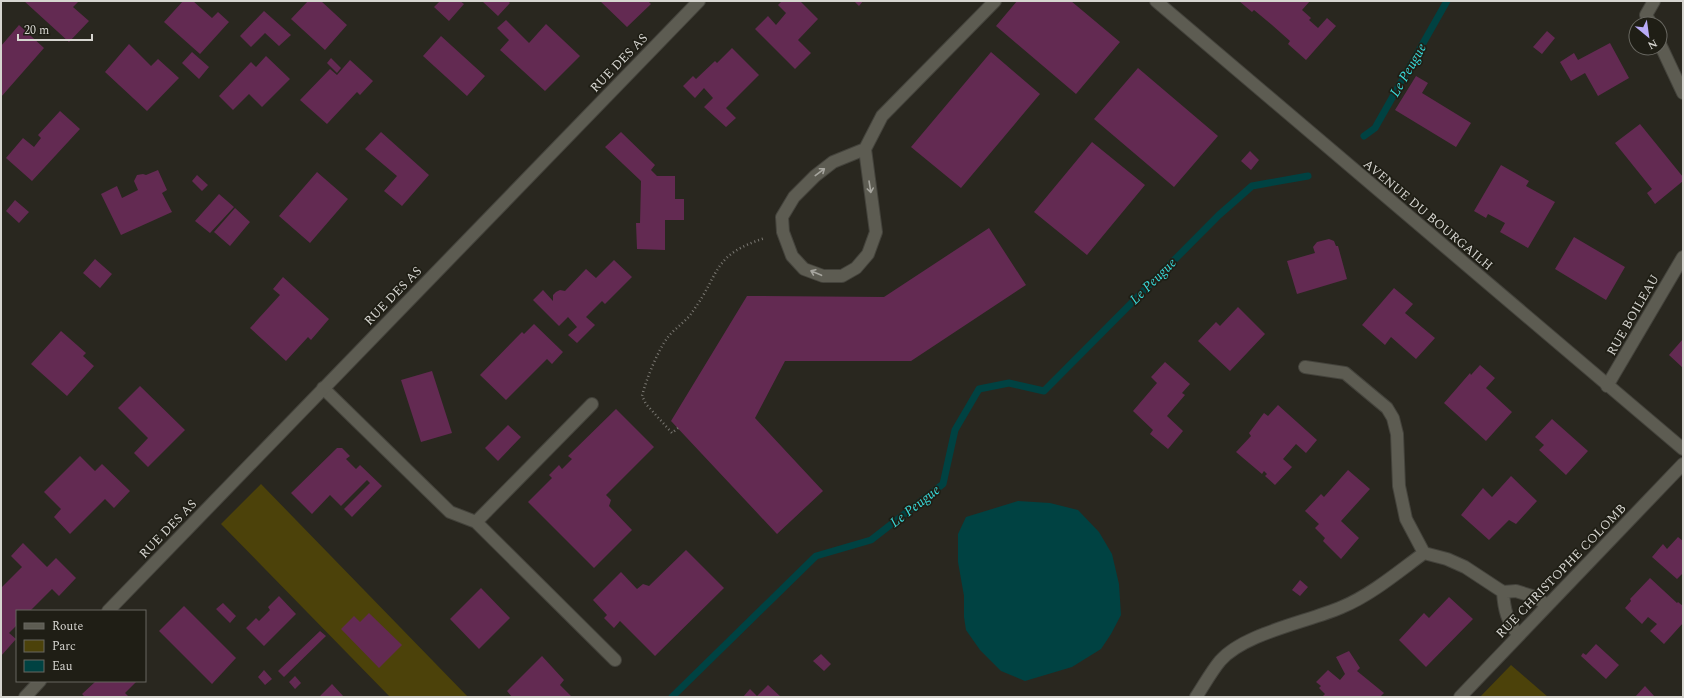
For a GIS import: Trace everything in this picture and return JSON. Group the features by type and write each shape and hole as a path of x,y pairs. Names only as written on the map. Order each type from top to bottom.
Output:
{"street":[{"name":"RUE DES AS","path":"109,610 699,1"},
{"path":"865,149 833,162 815,176 794,197 782,217 783,232 792,256 804,269 823,276 842,276 856,268 868,254 876,232 865,149 882,116 995,1"},
{"name":"AVENUE DU BOURGAILH","path":"1156,1 1683,449"},
{"path":"1647,16 1654,1"},
{"path":"1666,56 1683,93"},
{"name":"RUE BOILEAU","path":"1608,386 1683,257"},
{"path":"1305,368 1345,373 1387,408 1393,418 1397,434 1399,486 1406,519 1424,553 1447,559 1465,567 1503,592 1516,591 1535,597 1547,606"},
{"path":"323,388 450,512 476,522 615,660"},
{"path":"476,522 592,404"},
{"name":"RUE CHRISTOPHE COLOMB","path":"1460,697 1683,464"},
{"path":"1196,697 1221,660 1244,643 1343,607 1374,589 1424,553"},
{"path":"1503,592 1504,609 1514,629 1519,635"},
{"path":"25,697 39,682"}],"path":[{"path":"678,428 672,433 646,404 642,396 645,384 667,338 693,312 718,267 728,256 746,244 783,232"}],"green space":[{"path":"261,484 468,697 390,697 221,524"},
{"path":"1511,665 1548,697 1480,697"}],"water":[{"path":"1018,501 1050,503 1078,510 1099,532 1112,554 1119,584 1121,615 1101,649 1072,667 1025,681 1001,671 980,650 966,630 964,617 964,596 958,562 958,534 966,517"}],"building":[{"path":"24,1 79,1 73,7 89,21 69,42"},
{"path":"183,1 193,1 212,18 218,12 229,22 200,54 164,22"},
{"path":"308,1 321,1 347,25 325,50 291,19"},
{"path":"440,1 460,1 464,4 449,21 434,7"},
{"path":"482,1 508,1 510,3 498,16"},
{"path":"600,1 648,1 651,4 627,27"},
{"path":"782,1 800,1 818,19 798,40 811,53 795,69 755,29 768,16 776,25 786,13 778,5"},
{"path":"854,1 863,1 859,6"},
{"path":"1017,1 1071,1 1120,42 1076,94 996,26"},
{"path":"1239,1 1310,1 1302,10 1311,18 1309,20 1318,28 1327,18 1336,26 1306,60 1288,44 1290,41 1272,25 1254,10 1252,12"},
{"path":"264,11 291,35 279,46 265,33 251,47 240,36"},
{"path":"506,20 529,43 546,24 580,56 545,91 500,50 509,40 497,28"},
{"path":"19,25 44,48 1,97 1,46"},
{"path":"1547,31 1555,38 1542,54 1533,47"},
{"path":"441,36 485,76 467,96 423,56"},
{"path":"1610,43 1629,78 1598,96 1585,73 1571,81 1560,62 1574,53 1578,60"},
{"path":"129,44 151,66 158,59 179,78 147,111 105,72"},
{"path":"732,48 759,75 726,108 736,118 726,127 704,107 713,98 704,88 695,98 683,86 693,76 696,79 715,61 717,63"},
{"path":"192,52 209,67 199,79 182,63"},
{"path":"991,52 1040,94 961,188 911,147"},
{"path":"266,56 290,79 262,107 249,94 233,110 219,96 251,62 256,67"},
{"path":"331,58 341,68 337,73 327,63"},
{"path":"350,60 373,81 360,95 357,92 327,124 300,100 330,69 337,75"},
{"path":"1138,68 1218,136 1174,187 1094,119"},
{"path":"1416,76 1428,83 1422,93 1471,123 1456,147 1395,110"},
{"path":"60,111 80,129 32,181 6,158 23,138 34,147 41,138 38,135"},
{"path":"1640,124 1683,177 1683,181 1655,204 1647,193 1652,189 1615,143"},
{"path":"381,132 429,175 402,206 384,191 397,176 365,149"},
{"path":"621,132 655,165 651,170 657,176 675,176 675,199 684,199 684,220 665,220 665,250 637,249 636,223 640,223 641,181 605,147"},
{"path":"1092,142 1145,185 1087,255 1034,212"},
{"path":"1250,151 1259,160 1251,170 1241,161"},
{"path":"1501,165 1529,181 1526,186 1555,202 1528,248 1500,232 1505,223 1488,214 1486,218 1474,211"},
{"path":"158,170 167,190 162,193 172,212 121,235 101,194 117,186 122,198 138,190 134,181 137,175 146,175"},
{"path":"317,172 348,199 310,243 279,216"},
{"path":"197,175 208,185 202,191 192,181"},
{"path":"219,194 234,207 210,233 195,221"},
{"path":"15,200 29,212 19,223 6,211"},
{"path":"235,208 250,222 230,246 214,232"},
{"path":"989,228 1026,285 911,361 785,361 755,418 823,491 777,534 671,421 747,296 884,297"},
{"path":"1574,237 1625,267 1606,300 1555,269"},
{"path":"1329,239 1334,241 1336,246 1338,246 1347,279 1297,294 1287,261 1315,253 1313,247 1317,242"},
{"path":"95,259 112,274 100,288 83,273"},
{"path":"614,260 632,277 605,304 602,301 586,317 595,325 577,343 568,335 577,327 568,317 559,326 533,300 543,290 553,301 553,295 556,292 560,290 565,291 586,269 596,278"},
{"path":"283,277 329,319 311,340 308,337 286,361 250,328 280,295 273,289"},
{"path":"1394,288 1413,304 1405,313 1435,338 1416,359 1391,337 1385,345 1362,325"},
{"path":"1238,307 1265,334 1230,371 1198,341 1216,322 1220,326"},
{"path":"534,324 563,352 552,364 547,359 506,400 480,375 522,332 524,334"},
{"path":"61,331 86,353 83,356 94,366 67,396 31,364"},
{"path":"1683,339 1683,368 1669,355"},
{"path":"1165,362 1190,384 1182,393 1185,395 1167,416 1183,431 1168,449 1150,434 1153,430 1133,411 1157,383 1151,377"},
{"path":"1480,365 1495,378 1486,388 1512,412 1486,441 1444,403 1470,373 1471,375"},
{"path":"432,371 452,433 421,442 401,380"},
{"path":"140,386 185,430 148,467 134,453 148,438 118,408"},
{"path":"1278,405 1317,440 1306,453 1296,444 1283,459 1292,467 1275,485 1265,476 1267,474 1264,471 1262,474 1236,452 1251,436 1249,433 1264,413 1268,416"},
{"path":"616,409 654,447 606,495 611,500 609,506 632,530 594,568 528,502 552,478 549,475 559,465 562,469 572,459 568,456"},
{"path":"1552,419 1588,451 1566,475 1539,450 1544,445 1535,437"},
{"path":"508,425 521,437 498,461 485,448"},
{"path":"337,448 342,448 350,456 346,459 356,469 360,465 382,486 352,517 344,509 370,483 367,480 341,506 330,495 312,514 291,493"},
{"path":"80,456 95,471 102,464 130,491 114,508 105,499 70,534 54,517 61,509 44,492"},
{"path":"1348,470 1370,489 1341,521 1359,538 1341,559 1323,541 1325,538 1315,528 1319,524 1305,511 1321,494 1324,497"},
{"path":"1511,476 1537,501 1516,524 1509,520 1489,540 1461,515 1483,488 1492,497"},
{"path":"1678,537 1683,541 1683,573 1677,579 1652,557 1663,544 1667,549"},
{"path":"23,543 47,567 56,558 76,578 59,596 52,589 31,610 16,610 16,626 9,633 16,639 1,656 1,588 22,567 11,556"},
{"path":"686,550 724,588 655,656 620,621 614,628 604,618 607,615 593,600 621,572 637,589 643,584 649,586"},
{"path":"1650,578 1677,603 1678,602 1683,606 1683,623 1664,644 1650,631 1657,624 1648,617 1642,624 1625,608 1631,601 1630,599"},
{"path":"1300,580 1308,587 1300,596 1292,590"},
{"path":"481,588 510,618 479,649 450,619"},
{"path":"279,596 296,614 264,646 246,628 256,618 259,621 270,610 268,607"},
{"path":"1449,597 1473,619 1426,667 1399,640 1424,613 1429,618"},
{"path":"223,603 236,616 230,623 216,609"},
{"path":"184,606 236,658 212,684 159,631"},
{"path":"369,613 402,645 379,668 341,629 354,616 360,622"},
{"path":"320,631 326,636 284,677 278,671"},
{"path":"1596,644 1619,665 1606,679 1581,656 1583,653 1586,655"},
{"path":"1349,651 1360,668 1357,671 1384,693 1380,697 1322,697 1325,694 1319,688 1321,686 1316,682 1328,670 1340,680 1345,674 1336,657"},
{"path":"821,654 831,664 824,671 813,661"},
{"path":"542,656 564,680 560,685 572,697 512,697 507,691"},
{"path":"264,670 272,679 265,685 258,677"},
{"path":"295,676 301,683 295,689 289,682"},
{"path":"95,682 136,682 125,693 129,697 85,697 82,694"},
{"path":"332,684 344,697 319,697"},
{"path":"768,685 781,697 743,697 750,689 757,696"},
{"path":"1645,686 1655,697 1635,697"}],"waterway":[{"name":"Le Peugue","path":"1364,136 1375,128 1447,1"},
{"name":"Le Peugue","path":"672,697 816,556 871,540 943,484 955,430 979,389 1009,383 1044,391 1219,215 1252,186 1308,176"}]}
